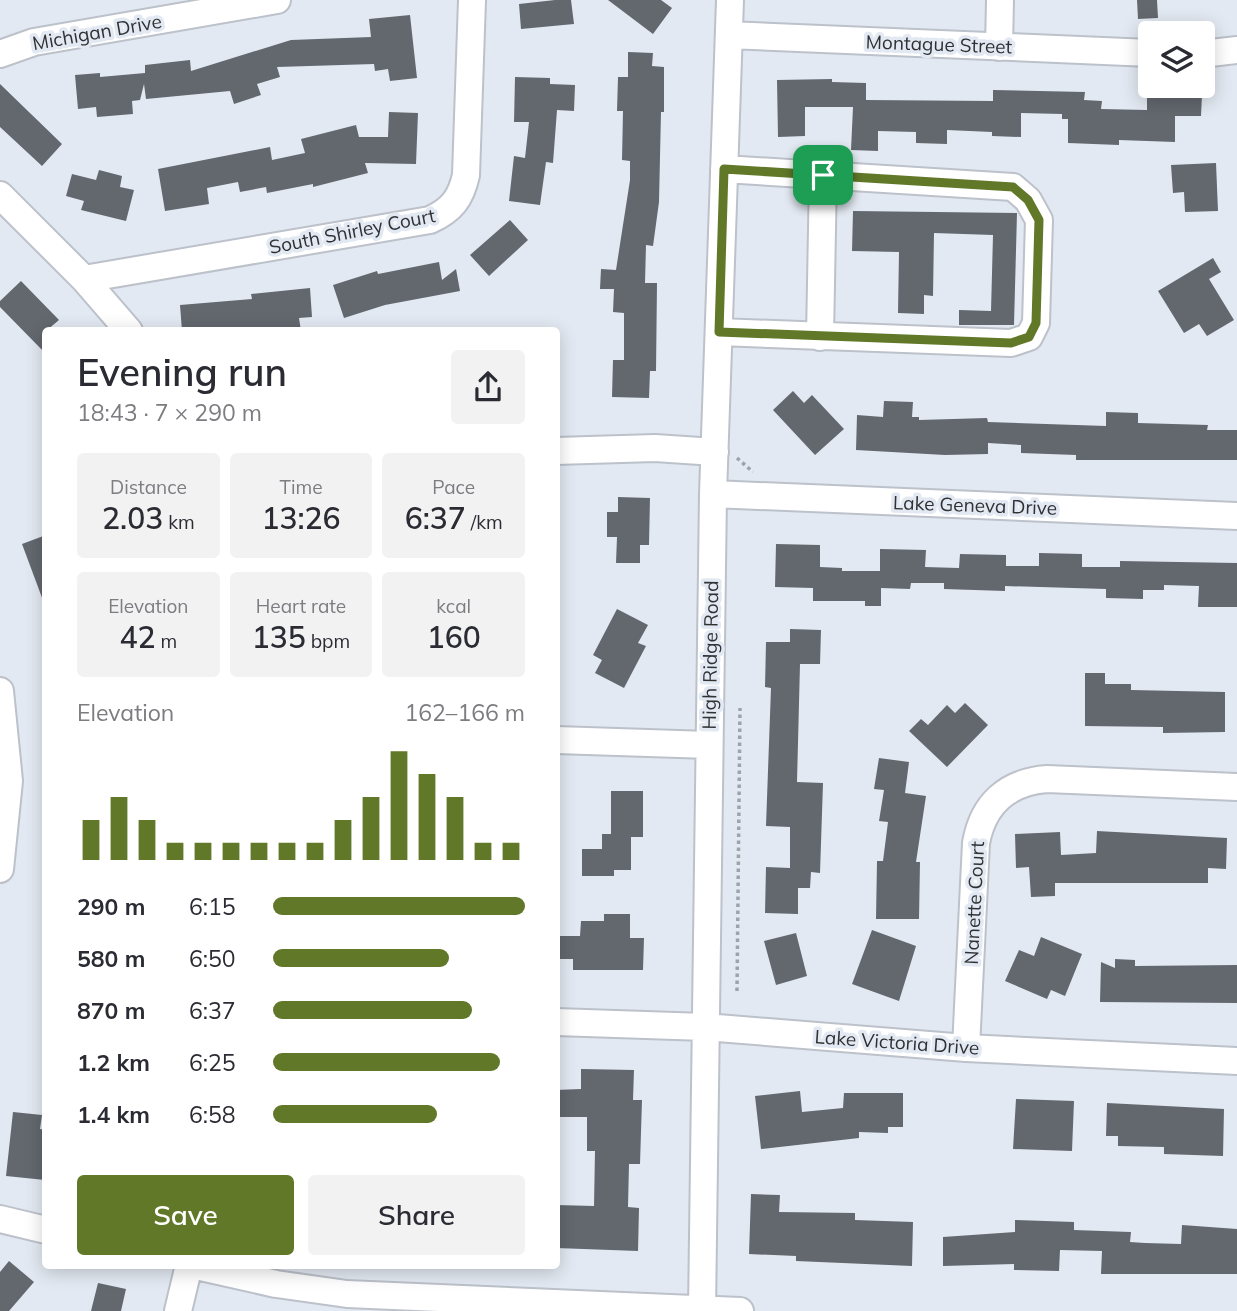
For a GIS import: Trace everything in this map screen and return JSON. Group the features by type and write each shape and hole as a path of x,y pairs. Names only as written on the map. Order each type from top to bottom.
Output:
{"street":[{"name":"Michigan Drive","path":"0,54 34,42 278,0"},
{"name":"South Shirley Court","path":"84,279 430,220 444,214 459,197 466,174 472,0"},
{"name":"High Ridge Road","path":"702,1310 713,494 730,0"},
{"path":"999,47 1000,0"},
{"name":"Montague Street","path":"729,35 1138,53"},
{"path":"1215,53 1237,50"},
{"path":"719,332 1011,343 1029,337 1036,323 1039,220 1028,200 1013,187 724,169"},
{"path":"820,337 823,175"},
{"path":"0,195 84,279 126,327"},
{"path":"560,450 655,448 715,452"},
{"name":"Lake Geneva Drive","path":"713,494 1237,516"},
{"path":"0,691 9,781 0,869"},
{"path":"560,740 709,745"},
{"name":"Nanette Court","path":"967,1048 976,843 985,812 1002,793 1031,780 1046,779 1237,788"},
{"name":"Lake Victoria Drive","path":"560,1022 705,1027 967,1048 1237,1061"},
{"path":"0,1219 42,1229"},
{"path":"178,1311 189,1269"},
{"path":"208,1269 276,1284 347,1294 740,1311"}],"path":[{"path":"737,990 740,708"}],"building":[{"path":"571,0 574,24 521,29 519,4"},
{"path":"608,0 661,0 672,8 653,34"},
{"path":"1137,0 1157,0 1158,18 1138,19"},
{"path":"410,15 417,78 390,81 388,69 375,71 374,64 277,67 280,77 257,84 261,95 234,104 230,91 146,99 144,84 140,100 132,101 133,114 97,117 96,107 78,109 75,75 100,73 100,77 145,73 145,65 190,60 191,71 291,40 371,37 369,19"},
{"path":"628,52 653,53 652,66 664,67 659,202 653,246 646,245 645,283 657,283 656,371 650,371 649,398 612,397 613,360 624,360 624,313 613,312 614,289 600,289 601,269 616,270 630,180 630,161 622,160 623,111 617,111 618,77 628,77"},
{"path":"515,77 550,78 550,84 575,85 574,111 557,110 553,163 546,162 540,205 509,201 514,156 525,158 529,122 514,122"},
{"path":"832,79 832,82 866,83 866,100 993,101 993,90 1085,92 1084,100 1102,101 1101,109 1147,110 1147,98 1202,98 1201,116 1175,116 1175,142 1119,140 1119,145 1068,143 1068,119 1062,119 1062,114 1021,113 1021,137 992,136 992,132 947,130 947,144 916,143 916,132 878,131 878,151 851,150 853,107 805,107 805,136 778,137 777,80"},
{"path":"0,84 62,144 42,166 0,127"},
{"path":"389,112 418,113 416,164 365,163 368,173 313,187 313,184 267,193 266,187 240,192 238,182 207,188 209,204 165,211 158,169 270,147 272,160 305,153 301,139 356,125 359,137 388,137"},
{"path":"1216,163 1218,211 1185,212 1184,192 1173,193 1171,165"},
{"path":"99,170 122,176 120,187 134,190 126,221 81,210 84,201 66,196 72,174 96,180"},
{"path":"853,211 1017,213 1014,325 959,325 959,310 991,311 993,235 934,233 933,296 924,295 924,314 898,313 899,252 852,251"},
{"path":"510,220 528,240 489,276 470,255"},
{"path":"1213,258 1221,272 1209,279 1234,320 1207,336 1199,324 1184,333 1158,291"},
{"path":"439,262 442,280 456,269 460,291 385,305 344,318 333,285 377,271 378,274"},
{"path":"21,281 59,320 51,327 42,327 42,350 0,307 0,301"},
{"path":"310,288 312,317 299,318 300,327 182,327 180,305 252,299 251,294"},
{"path":"793,391 804,403 812,395 844,429 815,455 773,410"},
{"path":"884,401 913,402 912,417 919,417 919,420 987,418 988,422 1106,426 1106,412 1138,413 1138,423 1208,425 1207,430 1237,430 1237,460 1076,460 1076,455 1021,453 1021,445 988,443 988,454 945,455 856,450 857,415 883,417"},
{"path":"618,497 650,498 649,545 640,545 640,563 616,563 617,537 607,537 607,512 618,512"},
{"path":"42,536 42,598 22,544"},
{"path":"776,544 820,545 820,567 842,568 842,571 880,571 880,549 926,550 925,567 959,568 960,554 1006,555 1006,566 1039,566 1039,553 1082,554 1082,567 1120,567 1120,561 1237,563 1237,607 1198,607 1199,586 1164,585 1164,590 1143,590 1143,599 1106,598 1106,589 1005,586 1005,591 944,589 944,583 911,583 910,589 881,588 881,606 865,606 865,601 813,601 813,588 775,587"},
{"path":"617,609 648,625 638,643 646,646 624,688 595,673 602,660 593,655"},
{"path":"790,629 821,630 820,664 800,664 797,782 823,783 820,873 811,872 810,888 798,888 798,914 765,913 766,867 790,868 790,827 766,826 771,688 765,687 766,642 790,642"},
{"path":"1085,673 1105,673 1105,684 1131,684 1131,690 1225,692 1225,732 1163,733 1163,727 1085,726"},
{"path":"965,703 988,725 947,767 909,731 921,719 928,725 947,705 955,713"},
{"path":"879,758 909,762 905,793 926,796 916,862 920,862 919,919 876,919 877,861 883,861 888,822 879,821 884,790 874,789"},
{"path":"611,791 643,791 643,837 631,837 631,870 614,870 614,876 582,876 582,849 602,849 602,834 611,834"},
{"path":"1097,831 1227,838 1226,869 1208,868 1208,883 1055,883 1055,896 1031,897 1029,867 1016,868 1015,834 1060,832 1061,855 1096,853"},
{"path":"604,914 630,914 630,938 644,938 643,970 573,970 573,959 560,959 560,936 580,936 581,921 604,921"},
{"path":"872,930 916,946 899,1001 852,984"},
{"path":"796,933 807,976 776,985 764,941"},
{"path":"1041,937 1082,954 1065,996 1051,990 1047,999 1005,981 1019,950 1034,956"},
{"path":"1115,959 1135,960 1135,966 1237,965 1237,1003 1100,1002 1101,962 1115,968"},
{"path":"581,1069 634,1070 633,1100 642,1100 640,1164 629,1164 628,1207 639,1208 638,1251 560,1248 560,1205 594,1206 595,1151 587,1151 587,1117 560,1117 560,1090 581,1089"},
{"path":"800,1091 802,1112 843,1108 844,1093 903,1093 903,1127 888,1127 888,1133 859,1132 859,1138 761,1149 755,1096"},
{"path":"1016,1099 1074,1101 1072,1151 1013,1149"},
{"path":"1107,1103 1224,1109 1223,1156 1164,1154 1164,1147 1118,1146 1118,1136 1106,1136"},
{"path":"13,1112 42,1115 42,1180 6,1176"},
{"path":"751,1194 780,1195 779,1212 855,1213 855,1220 913,1222 912,1266 796,1261 796,1256 749,1254"},
{"path":"1015,1220 1074,1222 1074,1230 1131,1232 1130,1242 1145,1243 1181,1244 1182,1225 1237,1229 1237,1274 1101,1274 1102,1251 1060,1250 1059,1271 1014,1270 1014,1264 943,1266 943,1237 1015,1232"},
{"path":"9,1261 34,1282 9,1311 0,1311 0,1272"},
{"path":"98,1283 126,1289 121,1311 91,1311"}],"route":[{"path":"724,169 823,175 1013,187 1028,200 1039,220 1036,323 1029,337 1011,343 719,332 724,169"}]}
